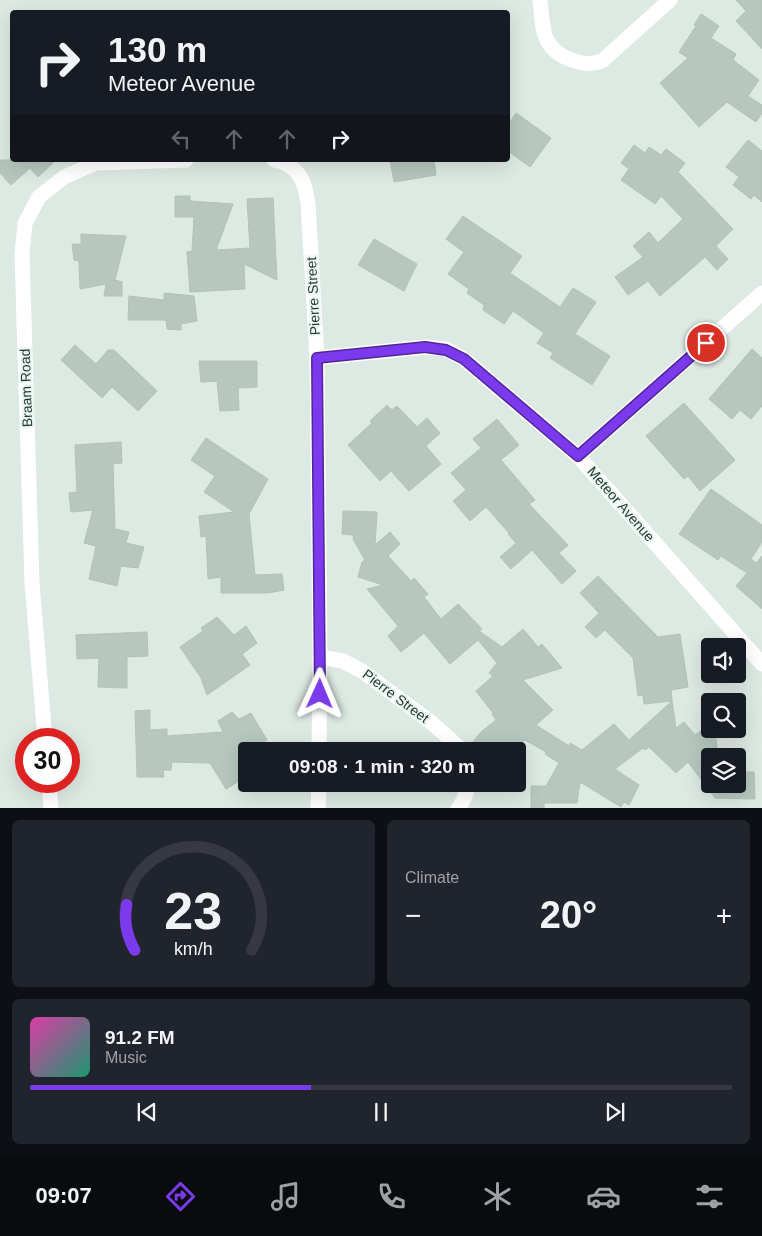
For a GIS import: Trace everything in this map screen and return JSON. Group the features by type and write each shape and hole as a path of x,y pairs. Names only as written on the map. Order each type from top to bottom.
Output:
{"street":[{"path":"540,0 543,31 550,47 561,56 586,64 602,61 670,0"},
{"name":"Braam Road","path":"44,728 32,583 22,255 25,223 39,197 64,177 96,162"},
{"name":"Pierre Street","path":"282,162 302,177 308,202 317,358 319,742"},
{"path":"578,456 762,293"},
{"name":"Meteor Avenue","path":"317,358 425,347 446,350 464,359 578,456 762,664"},
{"name":"Pierre Street","path":"320,657 344,661 362,671 432,723 453,742"},
{"path":"318,808 319,792"},
{"path":"458,808 466,792"},
{"path":"50,793 52,808"}],"building":[{"path":"736,0 762,0 762,49 736,21 746,11"},
{"path":"701,14 719,26 711,38 736,54 733,60 759,80 748,96 762,105 762,113 756,122 727,102 699,127 660,83 688,58 679,52 696,26 694,25"},
{"path":"516,113 551,138 530,167 510,152 510,122"},
{"path":"748,140 762,151 762,202 754,195 751,199 733,185 739,177 726,167"},
{"path":"634,145 645,153 649,147 661,155 666,149 685,163 678,172 733,229 716,246 728,259 717,270 705,257 660,296 648,281 628,295 615,277 643,257 633,246 649,232 658,243 683,219 661,196 655,204 621,180 629,169 621,163"},
{"path":"0,160 10,160 10,162 54,162 38,177 30,168 11,185 0,173"},
{"path":"390,162 434,162 436,175 394,182"},
{"path":"175,196 190,196 190,201 233,204 216,250 250,248 247,199 273,198 277,280 244,264 245,289 190,292 187,252 192,251 194,217 175,217"},
{"path":"463,216 522,256 510,273 560,307 573,288 596,302 575,334 610,356 592,385 550,358 553,353 537,343 544,333 513,311 504,324 483,310 484,305 467,293 469,289 448,274 464,252 446,239"},
{"path":"81,234 126,236 115,280 122,282 122,296 104,296 106,284 80,289 79,261 74,260 72,244 81,244"},
{"path":"374,239 417,264 404,291 358,265"},
{"path":"164,293 194,296 197,321 181,324 181,330 167,329 166,320 128,320 129,296 164,300"},
{"path":"75,345 96,364 108,350 114,350 157,391 138,411 112,387 102,398 61,360"},
{"path":"752,349 762,358 762,406 751,419 740,410 732,419 709,399"},
{"path":"199,361 257,361 257,387 238,388 239,410 220,411 217,381 201,382"},
{"path":"684,403 735,460 700,491 688,476 684,479 646,436"},
{"path":"387,405 392,410 397,406 417,427 427,418 440,433 426,446 441,464 409,491 391,471 380,481 348,445 372,423 370,421"},
{"path":"497,419 519,445 501,460 535,500 529,504 568,545 559,553 576,571 562,584 532,550 511,569 500,557 516,543 509,533 486,507 470,521 453,501 466,490 451,473 481,448 473,439"},
{"path":"206,438 268,479 249,514 255,575 282,574 284,590 268,593 221,593 221,577 208,579 206,536 201,537 199,516 234,512 204,492 215,476 191,460"},
{"path":"121,442 122,463 113,464 115,529 129,532 126,543 144,547 138,568 121,566 117,586 89,579 96,546 84,543 93,510 71,512 69,493 77,492 75,445"},
{"path":"711,489 762,525 762,542 751,559 756,563 762,556 762,609 736,586 747,573 721,556 718,560 679,534"},
{"path":"343,511 377,512 375,545 390,532 400,544 388,556 411,581 414,578 428,594 424,597 441,619 458,604 482,629 479,631 502,647 523,629 538,647 542,644 562,668 523,680 553,710 536,725 569,746 570,743 582,750 614,724 629,740 672,701 676,728 684,722 695,735 701,730 701,738 716,739 717,748 701,748 701,779 688,762 676,773 649,747 645,750 643,748 615,769 639,785 629,805 624,802 621,807 580,782 577,803 544,803 544,808 531,808 531,786 546,786 559,763 545,754 546,752 525,740 522,742 473,742 481,732 496,720 493,713 476,691 493,676 489,673 497,663 478,640 450,664 424,633 401,652 388,636 398,626 367,589 383,585 358,577 362,562 365,560 353,539 354,535 342,534"},
{"path":"598,576 658,637 680,634 688,687 671,690 672,701 644,704 643,695 638,696 633,658 605,630 596,638 585,627 599,613 580,593"},
{"path":"217,617 234,635 246,626 257,643 242,654 250,665 207,695 201,678 180,647 203,631 201,628"},
{"path":"147,632 148,656 127,657 127,688 98,687 99,658 77,659 76,635"},
{"path":"150,710 150,730 167,729 167,736 223,732 218,721 232,712 239,719 251,713 267,740 264,742 238,742 238,782 226,789 210,763 172,762 171,770 163,770 164,777 137,777 135,711"},
{"path":"746,772 754,772 755,799 715,798 711,793 746,793"}],"route":[{"path":"320,694 317,358 425,347 446,350 464,359 578,456 706,343"}]}
